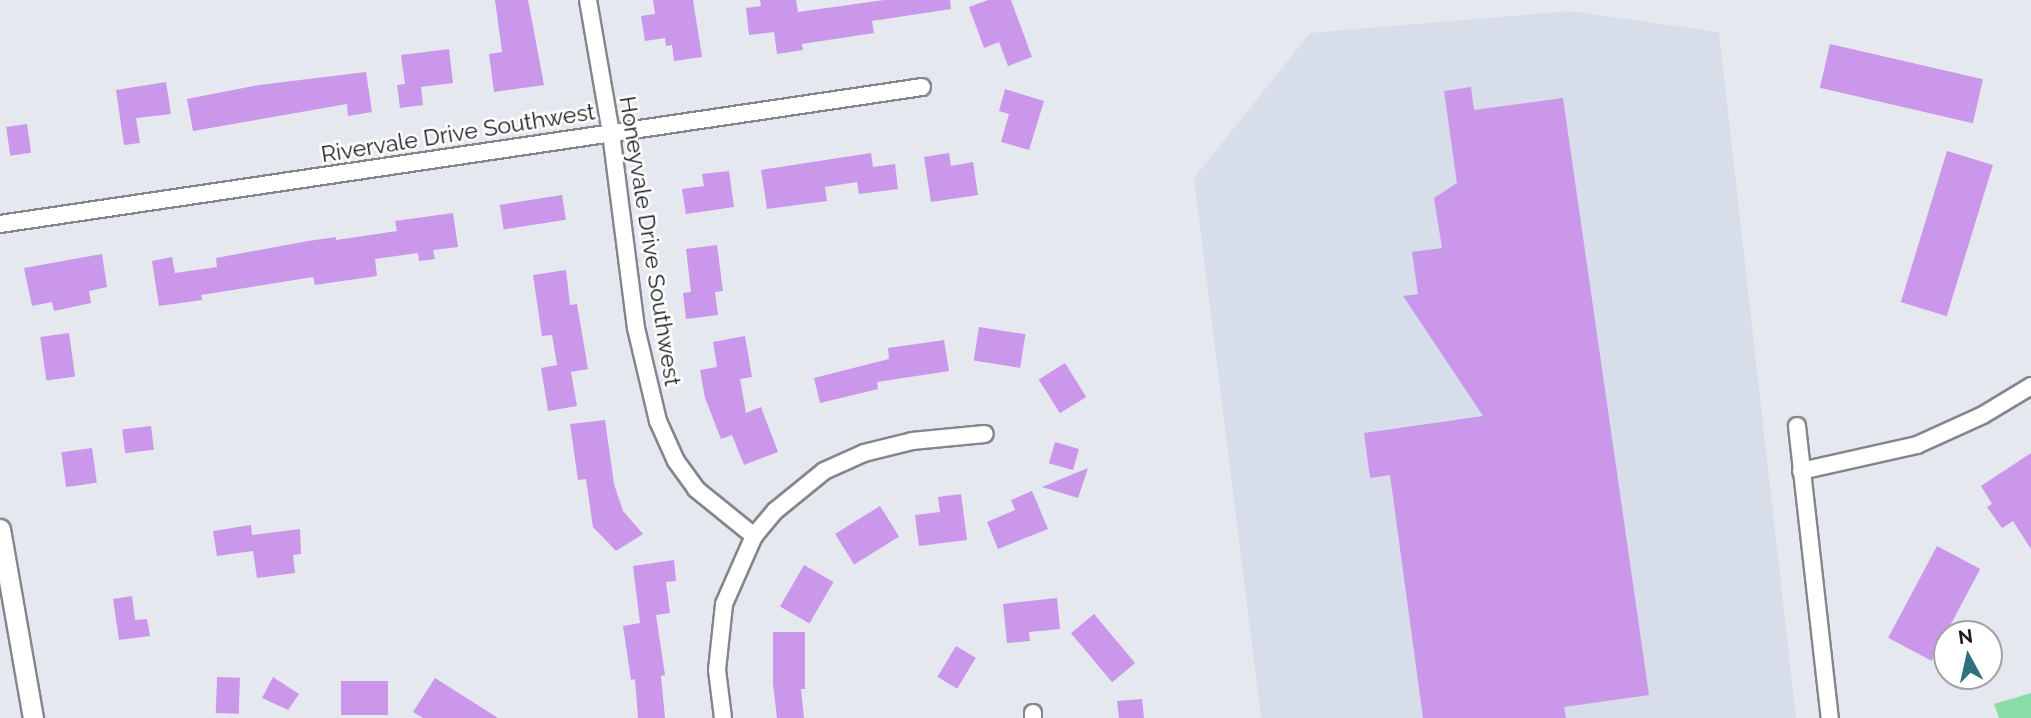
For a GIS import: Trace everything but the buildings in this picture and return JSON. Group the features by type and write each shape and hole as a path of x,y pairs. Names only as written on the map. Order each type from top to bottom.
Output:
{"street":[{"name":"Honeyvale Drive Southwest","path":"588,0 611,133 636,328 658,421 676,461 696,489 754,536"},
{"name":"Rivervale Drive Southwest","path":"0,224 922,87"},
{"path":"1801,471 1917,445 1983,415 2031,386"},
{"path":"1797,426 1830,718"},
{"path":"723,718 717,670 720,623 732,581 754,536 792,494 845,460 900,444 985,434"},
{"path":"0,528 33,718"}],"shaded area":[{"path":"1569,11 1719,32 1796,718 1261,718 1194,178 1310,33"}],"green space":[{"path":"2031,693 2031,718 1999,718 1994,704"}]}
